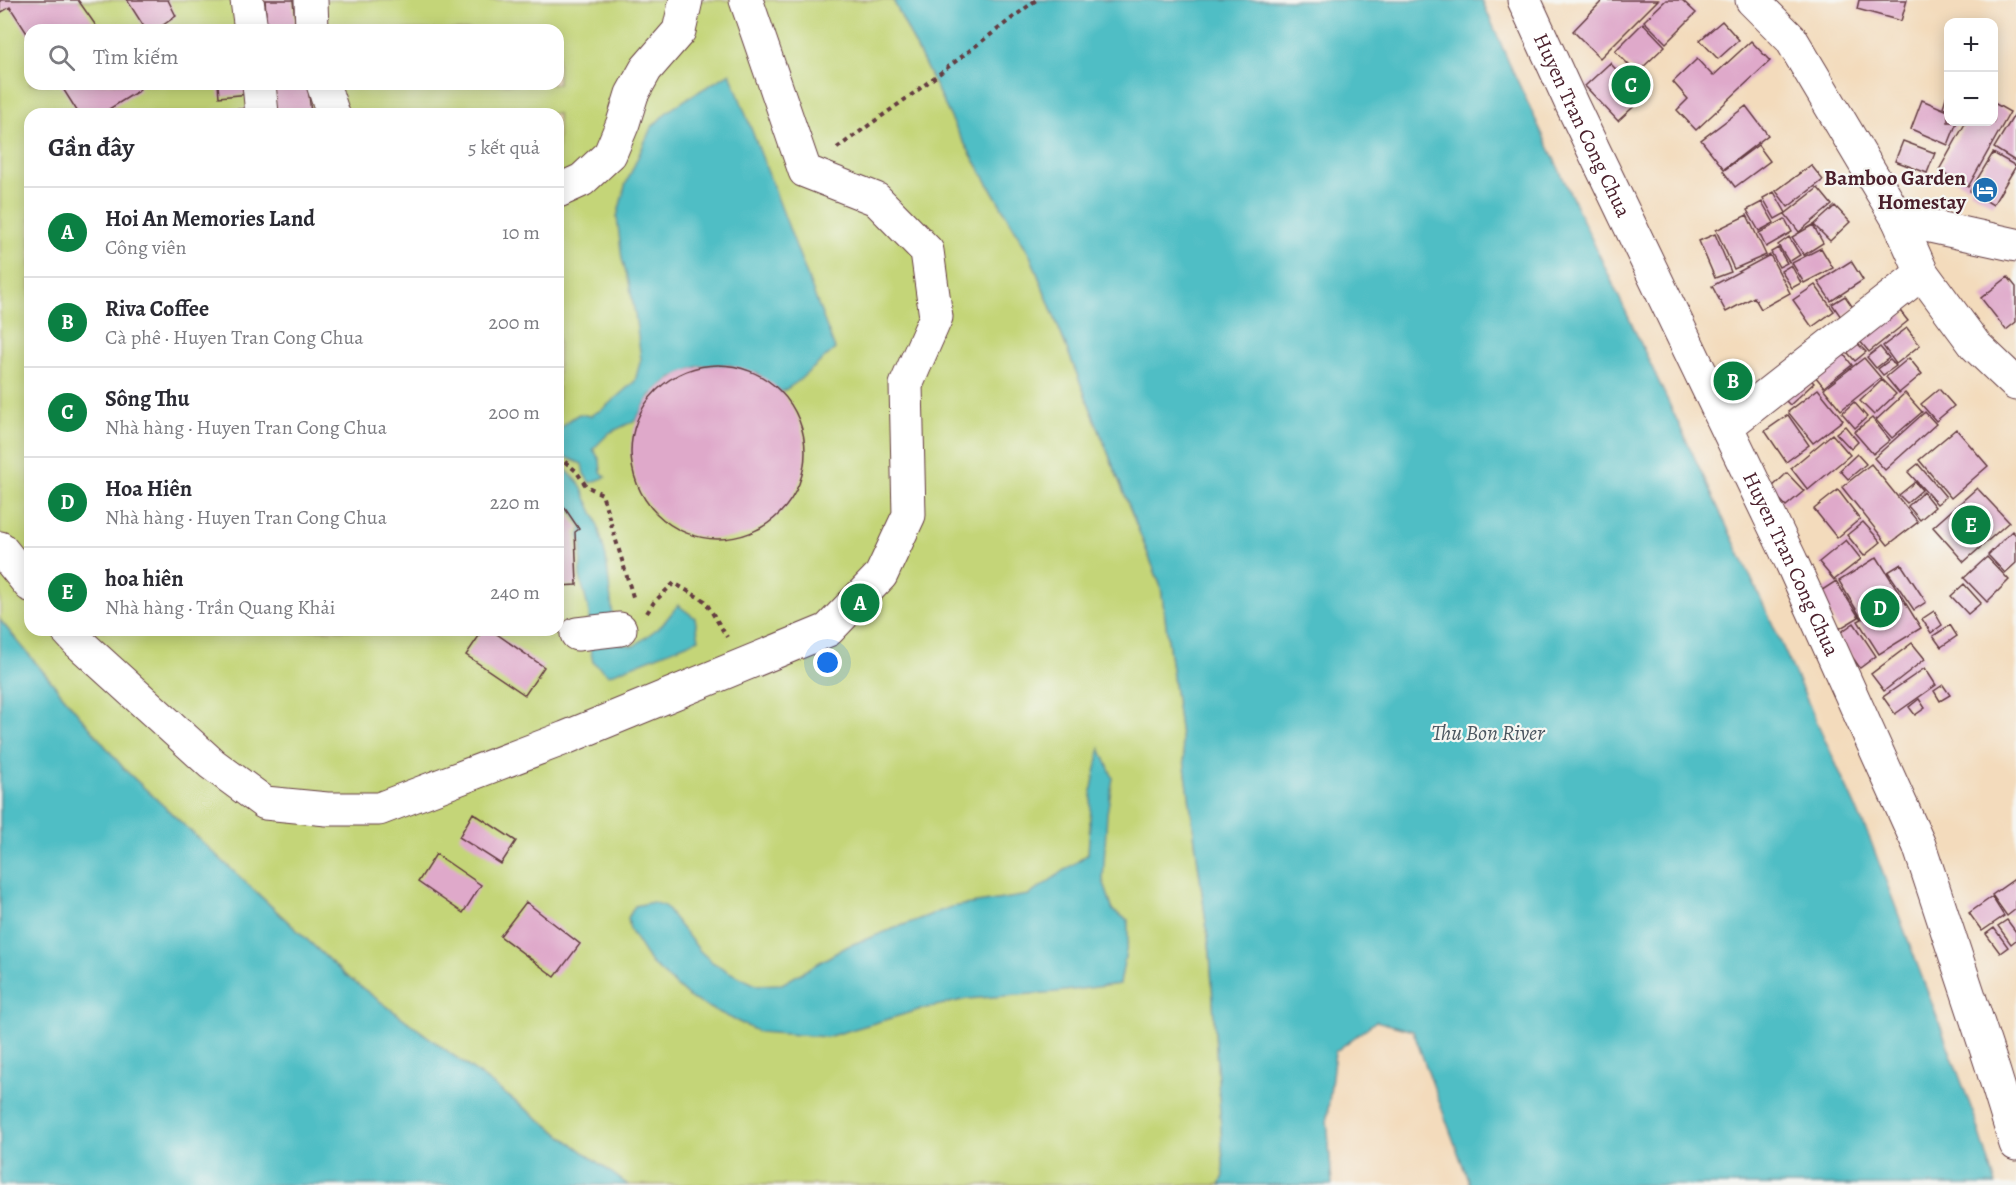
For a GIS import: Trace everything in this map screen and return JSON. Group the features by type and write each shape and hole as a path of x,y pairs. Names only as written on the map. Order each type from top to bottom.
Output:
{"street":[{"path":"247,0 250,24"},
{"path":"311,0 312,24"},
{"path":"564,188 582,180 610,154 632,94 646,69 679,31 686,0"},
{"path":"73,636 212,764 265,802 327,809 379,809 565,738 828,630 881,575 909,515 906,386 936,317 927,251 876,199 804,171 746,0"},
{"name":"Huyen Tran Cong Chua","path":"1524,0 1791,561 1918,845 2016,1144"},
{"path":"1752,0 1791,39 1898,219 1922,273 1975,345 2016,384"},
{"path":"260,90 261,108"},
{"path":"325,90 331,108"},
{"path":"1898,219 2016,245"},
{"path":"1727,426 1922,273"},
{"path":"0,548 24,578"},
{"path":"577,634 631,626"}],"path":[{"path":"804,171 914,93 1036,0"},
{"path":"564,461 576,471 586,486 602,494 631,626"},
{"path":"631,626 674,583 705,601 727,636 739,668"}],"green space":[{"path":"0,0 893,0 959,134 1030,255 1161,587 1210,952 1224,1176 1220,1185 628,1185 346,976 125,770 0,620"}],"water":[{"name":"Thu Bon River","path":"893,0 1482,0 1509,63 1767,612 1870,839 1975,1118 1996,1185 1470,1185 1413,1031 1376,1021 1335,1052 1327,1118 1332,1185 1220,1185 1224,1176 1210,952 1161,587 1030,255 959,134"},
{"path":"730,73 835,349 782,392 758,374 729,365 699,366 671,378 650,396 636,420 609,433 593,449 600,460 601,472 606,477 590,483 584,474 582,464 564,456 564,425 579,414 590,416 603,409 635,381 641,359 629,282 622,259 617,217 625,186 651,128 667,112"},
{"path":"564,468 579,483 596,519 606,558 616,643 634,646 662,625 678,605 695,618 699,639 609,675 593,662 589,643 589,612 580,576 582,544 579,536 582,527 564,500"},
{"path":"0,620 125,770 346,976 628,1185 0,1185"},
{"path":"1100,748 1113,778 1107,813 1103,880 1113,911 1128,920 1128,940 1120,984 1057,992 967,999 922,1009 827,1037 759,1032 690,998 651,963 630,930 628,918 635,906 653,902 664,906 700,951 712,962 756,985 782,984 848,946 951,907 1029,895 1088,854 1092,788"}],"building":[{"path":"0,0 78,0 95,24 24,24 24,29 10,7 0,13"},
{"path":"127,0 168,0 176,16 165,24 142,24"},
{"path":"265,0 293,0 295,24 264,24 263,14 266,14"},
{"path":"1603,0 1658,0 1600,58 1573,31"},
{"path":"1666,0 1682,0 1696,13 1666,43 1644,21"},
{"path":"1859,0 1907,0 1901,21 1857,9"},
{"path":"1722,21 1739,40 1718,59 1700,40"},
{"path":"1643,23 1665,46 1637,73 1615,51"},
{"path":"1751,41 1770,61 1696,130 1677,110 1688,99 1673,82 1697,59 1713,76"},
{"path":"1610,63 1643,98 1618,121 1585,86"},
{"path":"64,90 140,90 111,108 75,108"},
{"path":"218,90 249,90 249,94 219,97"},
{"path":"274,90 309,90 310,108 276,108"},
{"path":"1922,100 1944,109 1944,126 1955,126 1948,145 1911,129"},
{"path":"1998,105 2010,112 1968,187 1939,170 1964,126 1998,126"},
{"path":"1746,106 1768,135 1724,169 1701,140"},
{"path":"2016,112 2016,158 2015,161 1994,148"},
{"path":"1903,141 1935,153 1927,173 1895,161"},
{"path":"1758,145 1770,161 1735,187 1723,171"},
{"path":"1993,153 2016,166 1993,205 1970,191"},
{"path":"1811,165 1823,180 1788,207 1776,191"},
{"path":"1818,188 1832,205 1799,232 1785,214"},
{"path":"1774,192 1786,213 1775,219 1763,198"},
{"path":"1762,202 1774,223 1759,231 1747,210"},
{"path":"1835,206 1850,222 1830,241 1814,225"},
{"path":"1747,215 1766,255 1734,269 1716,230"},
{"path":"1785,219 1792,232 1766,247 1759,233"},
{"path":"1813,225 1823,243 1804,255 1792,237"},
{"path":"1715,234 1731,272 1715,278 1699,241"},
{"path":"1789,237 1800,255 1789,262 1778,245"},
{"path":"1778,248 1787,263 1779,267 1771,252"},
{"path":"1821,248 1833,268 1804,283 1792,263"},
{"path":"1770,255 1790,293 1761,309 1754,297 1726,312 1712,286"},
{"path":"1851,261 1863,280 1831,301 1818,282"},
{"path":"1791,265 1801,283 1792,288 1781,271"},
{"path":"2008,277 2016,287 2016,322 2006,330 1981,298"},
{"path":"1815,285 1834,311 1812,327 1793,300"},
{"path":"1845,296 1854,309 1841,317 1832,304"},
{"path":"1893,302 1908,321 1869,352 1854,334"},
{"path":"1907,328 1920,345 1896,364 1883,346"},
{"path":"1850,336 1866,352 1855,361 1841,345"},
{"path":"1880,347 1889,358 1876,368 1867,357"},
{"path":"1839,348 1852,365 1824,387 1811,371"},
{"path":"1864,358 1881,378 1841,410 1824,389"},
{"path":"1909,358 1922,374 1899,393 1886,377"},
{"path":"1890,360 1896,366 1883,375 1878,369"},
{"path":"718,365 735,366 751,371 780,390 799,419 804,435 804,469 799,485 780,514 751,533 735,538 718,539 701,538 685,533 656,514 637,485 632,469 631,452 632,435 637,419 656,390 685,371 701,366"},
{"path":"1803,372 1814,383 1790,405 1779,394"},
{"path":"1882,380 1896,394 1874,415 1860,401"},
{"path":"1818,389 1843,420 1813,443 1788,412"},
{"path":"1939,389 1954,406 1936,421 1921,404"},
{"path":"1905,393 1922,412 1892,438 1876,420"},
{"path":"1854,402 1867,417 1855,428 1842,413"},
{"path":"1925,412 1936,424 1885,470 1874,458"},
{"path":"1788,415 1809,445 1786,462 1765,431"},
{"path":"1872,418 1890,440 1873,454 1854,432"},
{"path":"1845,426 1858,442 1851,449 1836,433"},
{"path":"1956,429 1988,466 1951,498 1919,460"},
{"path":"1832,434 1850,455 1808,490 1791,468"},
{"path":"1857,454 1866,464 1848,479 1840,470"},
{"path":"1871,464 1918,522 1888,545 1842,487"},
{"path":"1918,464 1946,497 1937,504 1908,472"},
{"path":"1787,473 1804,491 1786,506 1770,489"},
{"path":"1915,482 1922,490 1907,503 1899,495"},
{"path":"1977,488 2009,522 1964,562 1933,527"},
{"path":"1838,490 1860,519 1837,538 1814,509"},
{"path":"1923,492 1935,507 1920,520 1908,506"},
{"path":"564,507 579,529 575,532 577,585 564,586"},
{"path":"1863,522 1881,542 1864,556 1847,535"},
{"path":"2012,531 2016,535 2016,563 2005,573 1988,555"},
{"path":"1846,540 1861,559 1834,580 1819,562"},
{"path":"1877,557 1921,628 1879,654 1858,621 1862,619 1839,581"},
{"path":"1987,557 2009,580 1987,602 1964,578"},
{"path":"1901,564 1926,602 1914,610 1888,572"},
{"path":"1836,581 1859,617 1839,629 1816,594"},
{"path":"1964,584 1981,603 1968,614 1951,596"},
{"path":"1934,611 1942,625 1931,633 1922,619"},
{"path":"1854,623 1876,656 1860,668 1837,635"},
{"path":"1950,625 1957,636 1941,647 1933,636"},
{"path":"479,636 500,636 544,667 525,695 466,655"},
{"path":"1912,643 1925,659 1884,691 1871,674"},
{"path":"1925,668 1936,685 1895,714 1883,697"},
{"path":"1943,685 1950,695 1940,701 1934,691"},
{"path":"1919,699 1925,708 1915,715 1909,707"},
{"path":"473,813 516,841 501,864 459,837"},
{"path":"436,854 481,885 463,913 418,882"},
{"path":"2016,878 2016,909 2007,916 1992,895"},
{"path":"1992,897 2004,916 1982,931 1969,913"},
{"path":"526,902 580,944 555,977 500,936"},
{"path":"2007,920 2016,932 2016,940 2011,944 1998,926"},
{"path":"1994,928 2008,947 2000,953 1986,934"}],"place":[{"name":"Sông Thu","path":"1631,85"},
{"name":"Bamboo Garden Homestay","path":"1985,190"},
{"name":"Riva Coffee","path":"1733,381"},
{"name":"hoa hiên","path":"1971,525"},
{"name":"Hoi An Memories Land","path":"860,603"},
{"name":"Hoa Hiên","path":"1880,608"}]}
